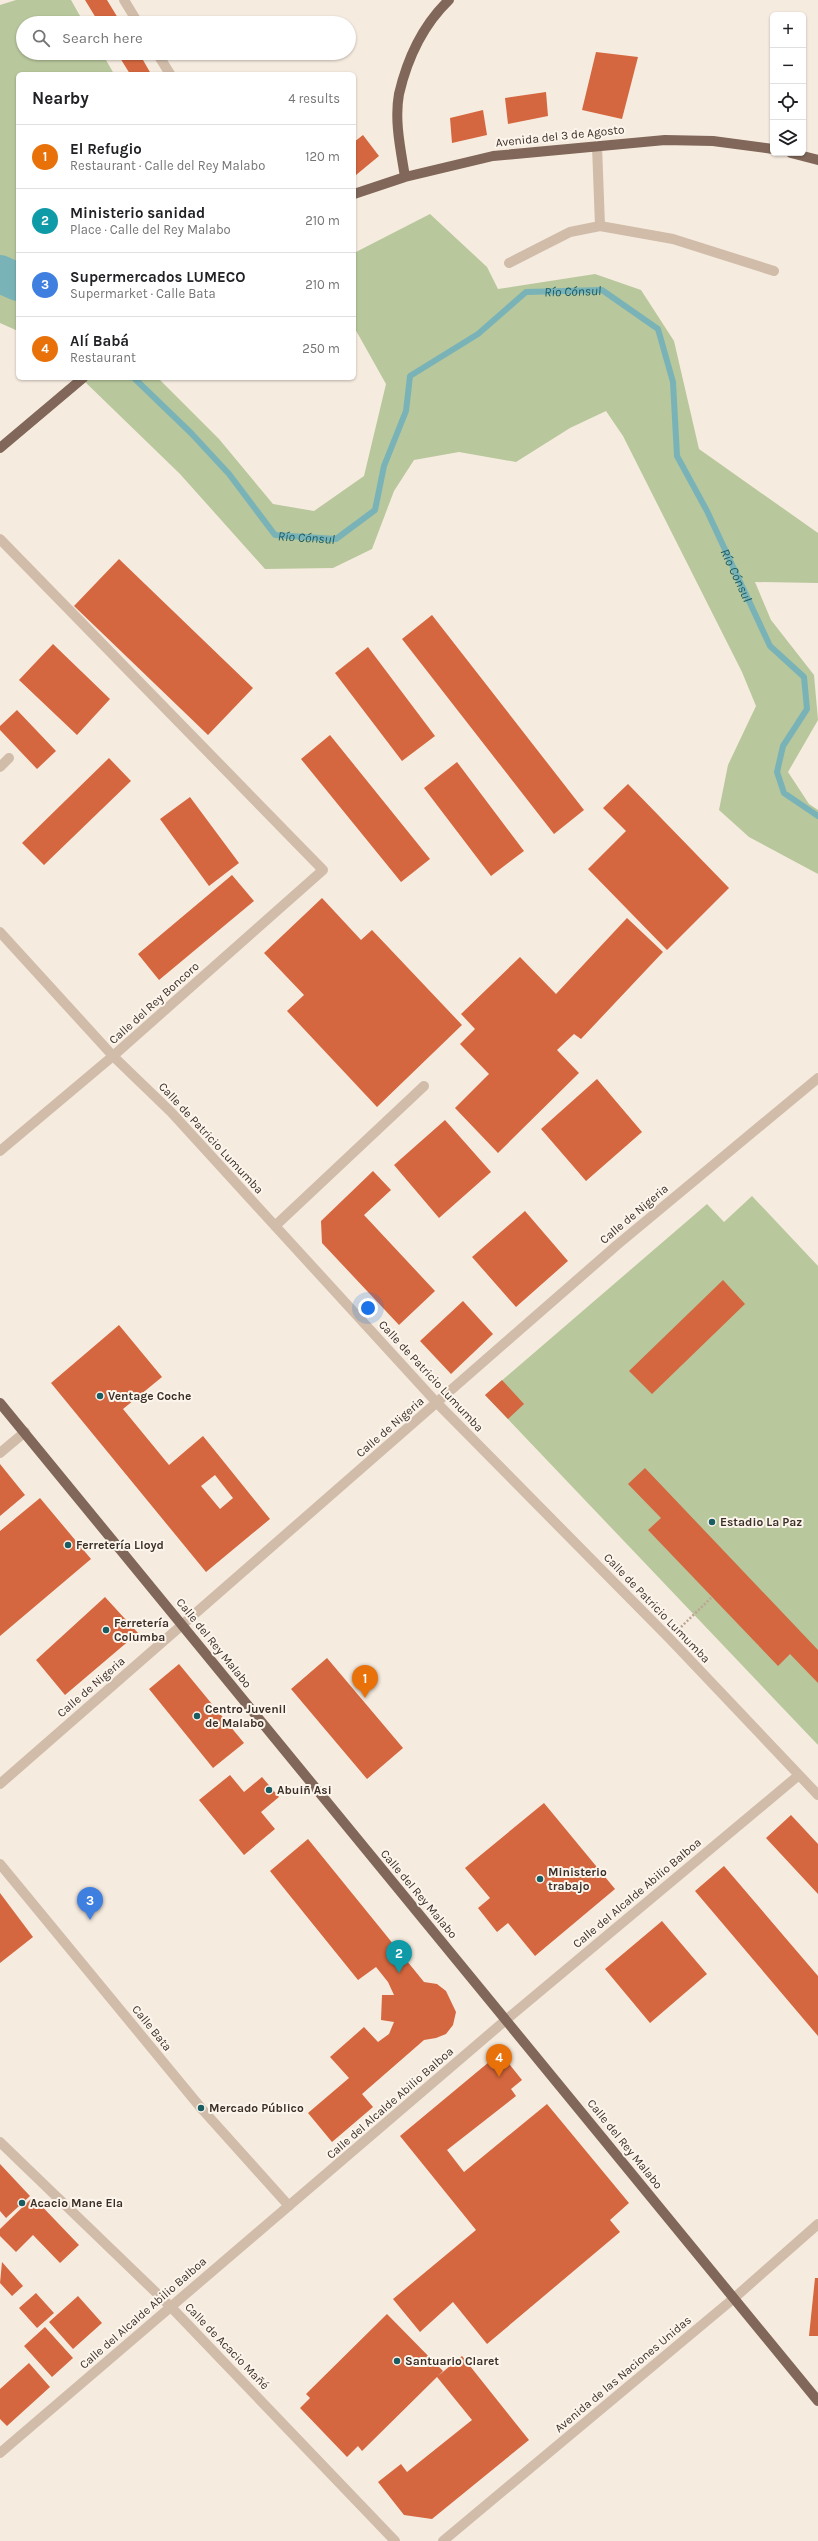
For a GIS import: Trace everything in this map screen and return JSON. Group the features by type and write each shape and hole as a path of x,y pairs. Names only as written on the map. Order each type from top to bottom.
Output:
{"main road":[{"path":"405,177 398,134 399,95 417,42 436,12 449,0"},
{"name":"Avenida del 3 de Agosto","path":"356,193 405,177 493,156 665,140 713,141 770,149"},
{"path":"803,156 818,160"},
{"path":"0,448 81,380"},
{"name":"Calle del Rey Malabo","path":"0,1403 182,1624 335,1814 507,2019 733,2299 818,2401"}],"street":[{"path":"124,0 134,16"},
{"path":"161,60 169,72"},
{"path":"596,146 600,226"},
{"path":"509,263 570,232 600,226 673,238 774,271"},
{"name":"Calle del Rey Boncoro","path":"0,539 323,870 113,1056 0,1151"},
{"path":"0,767 9,758"},
{"name":"Calle de Patricio Lumumba","path":"0,932 113,1056 171,1112 437,1403 670,1639 818,1795"},
{"name":"Calle de Nigeria","path":"0,1784 617,1244 818,1078"},
{"path":"275,1226 424,1086"},
{"path":"0,1453 25,1432"},
{"name":"Calle del Alcalde Abilio Balboa","path":"0,2453 507,2019 799,1775"},
{"name":"Calle Bata","path":"0,1864 201,2108 289,2206"},
{"name":"Calle de Acacio Mañé","path":"0,2142 170,2306 395,2541"},
{"name":"Avenida de las Naciones Unidas","path":"443,2541 733,2299 818,2224"}],"path":[{"path":"670,1639 712,1597"}],"green space":[{"path":"16,0 71,0 80,16 16,16 16,60 106,60 113,72 16,72 16,330 0,323 0,5"},
{"path":"430,214 487,267 498,289 595,274 641,290 674,341 699,449 818,533 818,583 755,582 771,620 814,675 818,720 788,772 809,804 818,810 818,874 749,837 719,810 728,765 756,706 742,672 623,436 606,411 570,428 516,462 459,452 414,460 394,491 372,549 333,568 265,569 180,474 83,380 160,380 219,439 273,504 314,511 364,476 386,384 356,331 356,252"},
{"name":"Estadio La Paz","path":"752,1196 818,1266 818,1745 485,1395 707,1204 724,1222"}],"building":[{"path":"85,0 107,0 117,16 95,16"},
{"path":"596,52 638,57 622,119 582,110"},
{"path":"121,60 143,60 150,72 129,72"},
{"path":"546,92 548,116 508,124 505,98"},
{"path":"483,110 487,135 452,143 450,118"},
{"path":"363,135 379,156 356,175 356,140"},
{"path":"119,559 253,688 208,735 74,606"},
{"path":"432,615 584,810 554,834 402,639"},
{"path":"53,644 110,699 77,735 19,680"},
{"path":"368,647 435,736 402,761 335,673"},
{"path":"17,710 56,751 37,769 0,730 0,726"},
{"path":"330,735 430,859 401,882 301,759"},
{"path":"109,758 131,781 44,865 22,843"},
{"path":"457,762 524,851 491,876 424,788"},
{"path":"628,784 729,888 667,950 588,869 626,831 603,808"},
{"path":"190,797 239,863 209,886 160,819"},
{"path":"232,875 254,901 159,980 138,954"},
{"path":"322,898 361,940 372,930 462,1025 377,1107 287,1011 304,995 264,953"},
{"path":"627,918 663,952 581,1039 574,1034 557,1050 579,1073 498,1153 455,1108 489,1074 460,1044 475,1029 461,1014 520,957 556,994"},
{"path":"597,1079 642,1132 586,1181 541,1129"},
{"path":"445,1120 491,1172 439,1218 394,1165"},
{"path":"373,1171 391,1190 364,1215 435,1291 399,1325 322,1243 321,1221"},
{"path":"525,1211 568,1261 516,1307 472,1257"},
{"path":"723,1280 745,1304 652,1394 629,1371"},
{"path":"463,1301 493,1334 451,1374 420,1341"},
{"path":"119,1325 162,1377 123,1409 169,1465 203,1436 270,1519 206,1572 51,1383","holes":["215,1475 233,1498 220,1509 201,1486"]},
{"path":"502,1380 524,1404 508,1419 485,1395"},
{"path":"0,1464 25,1495 0,1516"},
{"path":"645,1468 818,1650 818,1683 790,1654 778,1666 648,1530 661,1518 628,1484"},
{"path":"40,1498 91,1559 0,1636 0,1531"},
{"path":"105,1597 138,1633 65,1695 36,1660"},
{"path":"327,1658 403,1748 367,1779 291,1689"},
{"name":"Centro Juvenil de Malabo","path":"179,1664 244,1743 213,1768 149,1689"},
{"path":"230,1775 244,1792 262,1777 279,1797 261,1812 275,1829 244,1855 199,1800"},
{"name":"Ministerio trabajo","path":"544,1803 615,1889 535,1956 508,1923 497,1932 478,1908 490,1898 465,1868"},
{"path":"791,1815 818,1844 818,1894 766,1838"},
{"path":"308,1839 424,1982 437,1984 446,1991 456,2012 453,2025 446,2034 436,2038 424,2040 362,2094 373,2107 332,2142 308,2113 349,2078 330,2057 364,2027 378,2042 389,2034 394,2022 381,2020 382,1995 394,1995 388,1982 376,1967 358,1980 270,1871"},
{"path":"724,1866 818,1976 818,2036 695,1891"},
{"path":"0,1893 33,1937 0,1963"},
{"path":"662,1921 707,1974 650,2023 605,1969"},
{"path":"506,2060 522,2080 511,2089 516,2096 447,2150 464,2172 547,2104 629,2203 610,2220 620,2232 487,2344 453,2302 420,2332 393,2299 476,2230 400,2136 489,2062 495,2069"},
{"path":"0,2164 30,2196 6,2218 0,2211"},
{"path":"33,2197 79,2245 60,2263 33,2235 16,2252 0,2236 0,2229"},
{"path":"2,2262 23,2286 12,2296 0,2283"},
{"path":"815,2278 818,2278 818,2336 809,2336"},
{"path":"36,2293 54,2313 37,2328 19,2308"},
{"path":"78,2296 102,2323 73,2349 49,2322"},
{"path":"387,2314 443,2371 438,2376 462,2356 529,2440 432,2519 404,2515 378,2482 401,2464 407,2472 472,2420 437,2377 362,2451 358,2446 347,2457 300,2408 310,2398 306,2394"},
{"path":"45,2327 73,2358 52,2377 24,2346"},
{"path":"29,2363 50,2387 7,2426 0,2419 0,2389"}],"waterway":[{"name":"Río Cónsul","path":"0,274 16,281"},
{"name":"Río Cónsul","path":"136,380 191,433 229,474 275,535 336,539 375,510 384,466 406,411 410,376 478,334 526,292 602,290 658,329 673,382 677,456 707,511 770,646 804,677 807,709 783,746 777,772 784,793 818,816"}],"place":[{"name":"Ventage Coche","path":"100,1396"},
{"name":"Estadio La Paz","path":"712,1522"},
{"name":"Ferretería Lloyd","path":"68,1545"},
{"name":"Ferretería Columba","path":"106,1630"},
{"name":"El Refugio","path":"365,1698"},
{"name":"Centro Juvenil de Malabo","path":"197,1716"},
{"name":"Abuiñ Asi","path":"269,1790"},
{"name":"Ministerio trabajo","path":"540,1879"},
{"name":"Supermercados LUMECO","path":"90,1920"},
{"name":"Ministerio sanidad","path":"399,1973"},
{"name":"Alí Babá","path":"499,2077"},
{"name":"Mercado Público","path":"201,2108"},
{"name":"Acacio Mane Ela","path":"22,2203"},
{"name":"Santuario Claret","path":"397,2361"}]}
